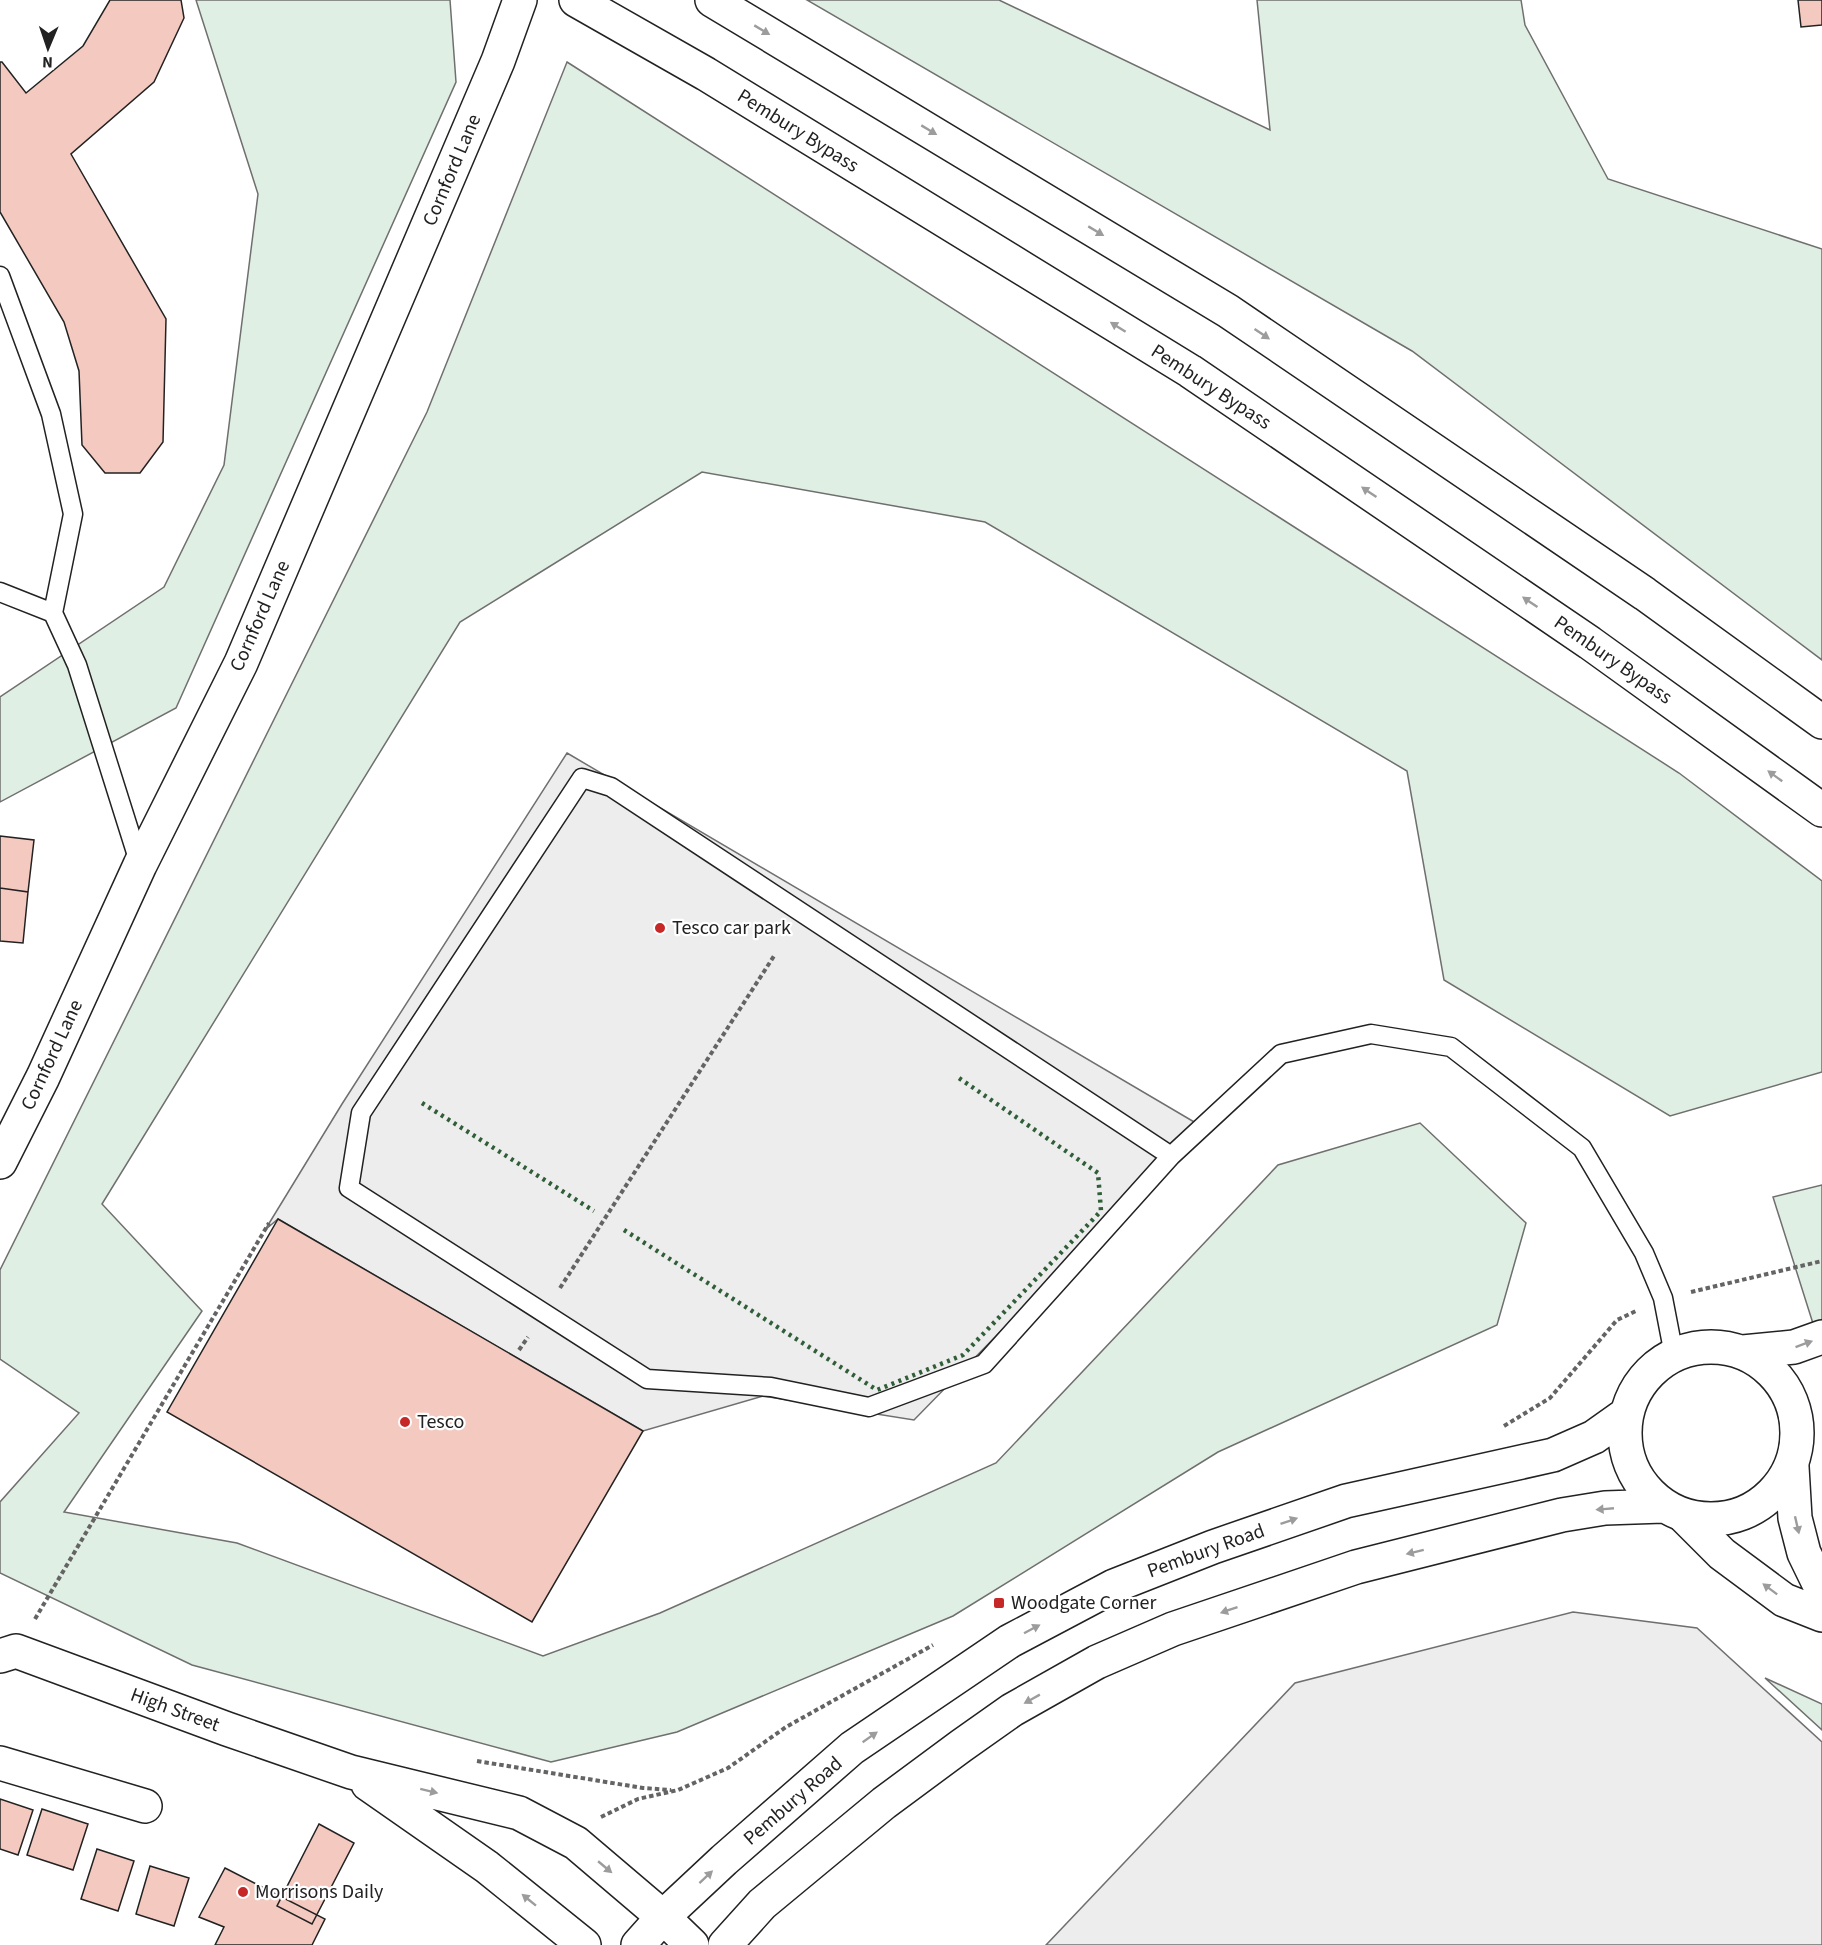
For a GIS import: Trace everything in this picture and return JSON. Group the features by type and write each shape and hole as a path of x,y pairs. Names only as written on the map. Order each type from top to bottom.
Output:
{"main road":[{"name":"Cornford Lane","path":"0,1162 43,1077 140,866 241,663 498,61 520,0"},
{"name":"Pembury Bypass","path":"576,0 706,74 1190,371 1590,643 1822,810"},
{"path":"712,0 1228,311 1645,594 1822,722"},
{"path":"1822,1337 1794,1347 1743,1352 1708,1346 1674,1355 1652,1370 1635,1390 1625,1415 1624,1441 1630,1467 1644,1489 1674,1511 1722,1554 1784,1600 1822,1615"},
{"path":"1743,1352 1767,1366 1785,1386 1796,1411 1804,1440 1795,1518 1804,1553 1822,1590"},
{"name":"Pembury Road","path":"638,1945 663,1917 724,1860 852,1748 1010,1641 1114,1586 1213,1547 1346,1501 1553,1455 1594,1437 1625,1415"},
{"path":"725,1945 762,1904 903,1789 1012,1710 1097,1662 1173,1629 1356,1567 1562,1515 1605,1508 1674,1511 1717,1520 1748,1512 1774,1494 1804,1440"},
{"name":"High Street","path":"5,1656 351,1772 519,1813 576,1843 663,1917 692,1945"},
{"path":"0,1763 145,1806"},
{"name":"High Street","path":"351,1772 487,1868 584,1945"}],"lane":[{"path":"0,276 51,414 73,514 53,614 77,665 140,866"},
{"path":"0,592 53,614"},
{"path":"1171,1156 611,787 582,778 361,1113 349,1188 647,1379 771,1387 869,1407 984,1364 1171,1156 1281,1054 1371,1034 1452,1047 1582,1148 1648,1262 1663,1298 1674,1355"}],"path":[{"path":"519,1350 774,956"},
{"path":"5,1656 269,1223"}],"green space":[{"path":"196,0 450,0 456,82 176,708 0,802 0,697 164,587 224,465 258,194"},
{"path":"807,0 999,0 1270,130 1257,0 1521,0 1525,25 1608,179 1822,249 1822,660 1412,351"},
{"path":"567,62 1679,773 1822,881 1822,1072 1670,1116 1444,980 1407,771 985,522 702,472 460,622 102,1204 202,1311 64,1512 237,1543 543,1656 660,1613 996,1463 1278,1165 1420,1123 1526,1223 1497,1325 1218,1452 953,1616 677,1732 551,1762 192,1665 0,1573 0,1502 79,1413 0,1359 0,1270 427,412"},
{"path":"1822,1185 1822,1352 1773,1197"},
{"path":"1765,1678 1822,1704 1822,1730"}],"shaded area":[{"name":"Tesco car park","path":"567,753 1201,1126 914,1420 763,1396 643,1431 278,1219 265,1230 342,1104"},
{"path":"1573,1612 1697,1628 1822,1742 1822,1945 1046,1945 1295,1683"}],"building":[{"path":"110,0 181,0 184,18 154,82 71,154 166,319 163,442 140,473 105,473 82,445 79,371 64,322 0,212 0,62 26,93 83,46"},
{"path":"1798,0 1822,0 1822,25 1801,27"},
{"path":"0,836 34,840 28,892 0,888"},
{"path":"0,888 28,892 23,943 0,941"},
{"name":"Tesco","path":"278,1219 643,1431 532,1622 167,1412"},
{"path":"0,1799 33,1810 18,1855 0,1849"},
{"path":"42,1809 88,1824 73,1870 27,1855"},
{"path":"319,1824 354,1843 312,1924 277,1906"},
{"path":"97,1849 134,1861 118,1911 81,1899"},
{"path":"150,1866 189,1878 174,1926 136,1914"},
{"name":"Morrisons Daily","path":"225,1868 325,1919 312,1945 215,1945 224,1927 199,1917"}],"hedge":[{"path":"624,1230 877,1390 963,1355 1101,1211 1098,1173 956,1076"},
{"path":"422,1103 594,1211"}],"place":[{"name":"Tesco car park","path":"660,928"},
{"name":"Tesco","path":"405,1422"},
{"name":"Woodgate Corner","path":"999,1603"},
{"name":"Morrisons Daily","path":"243,1892"}]}
